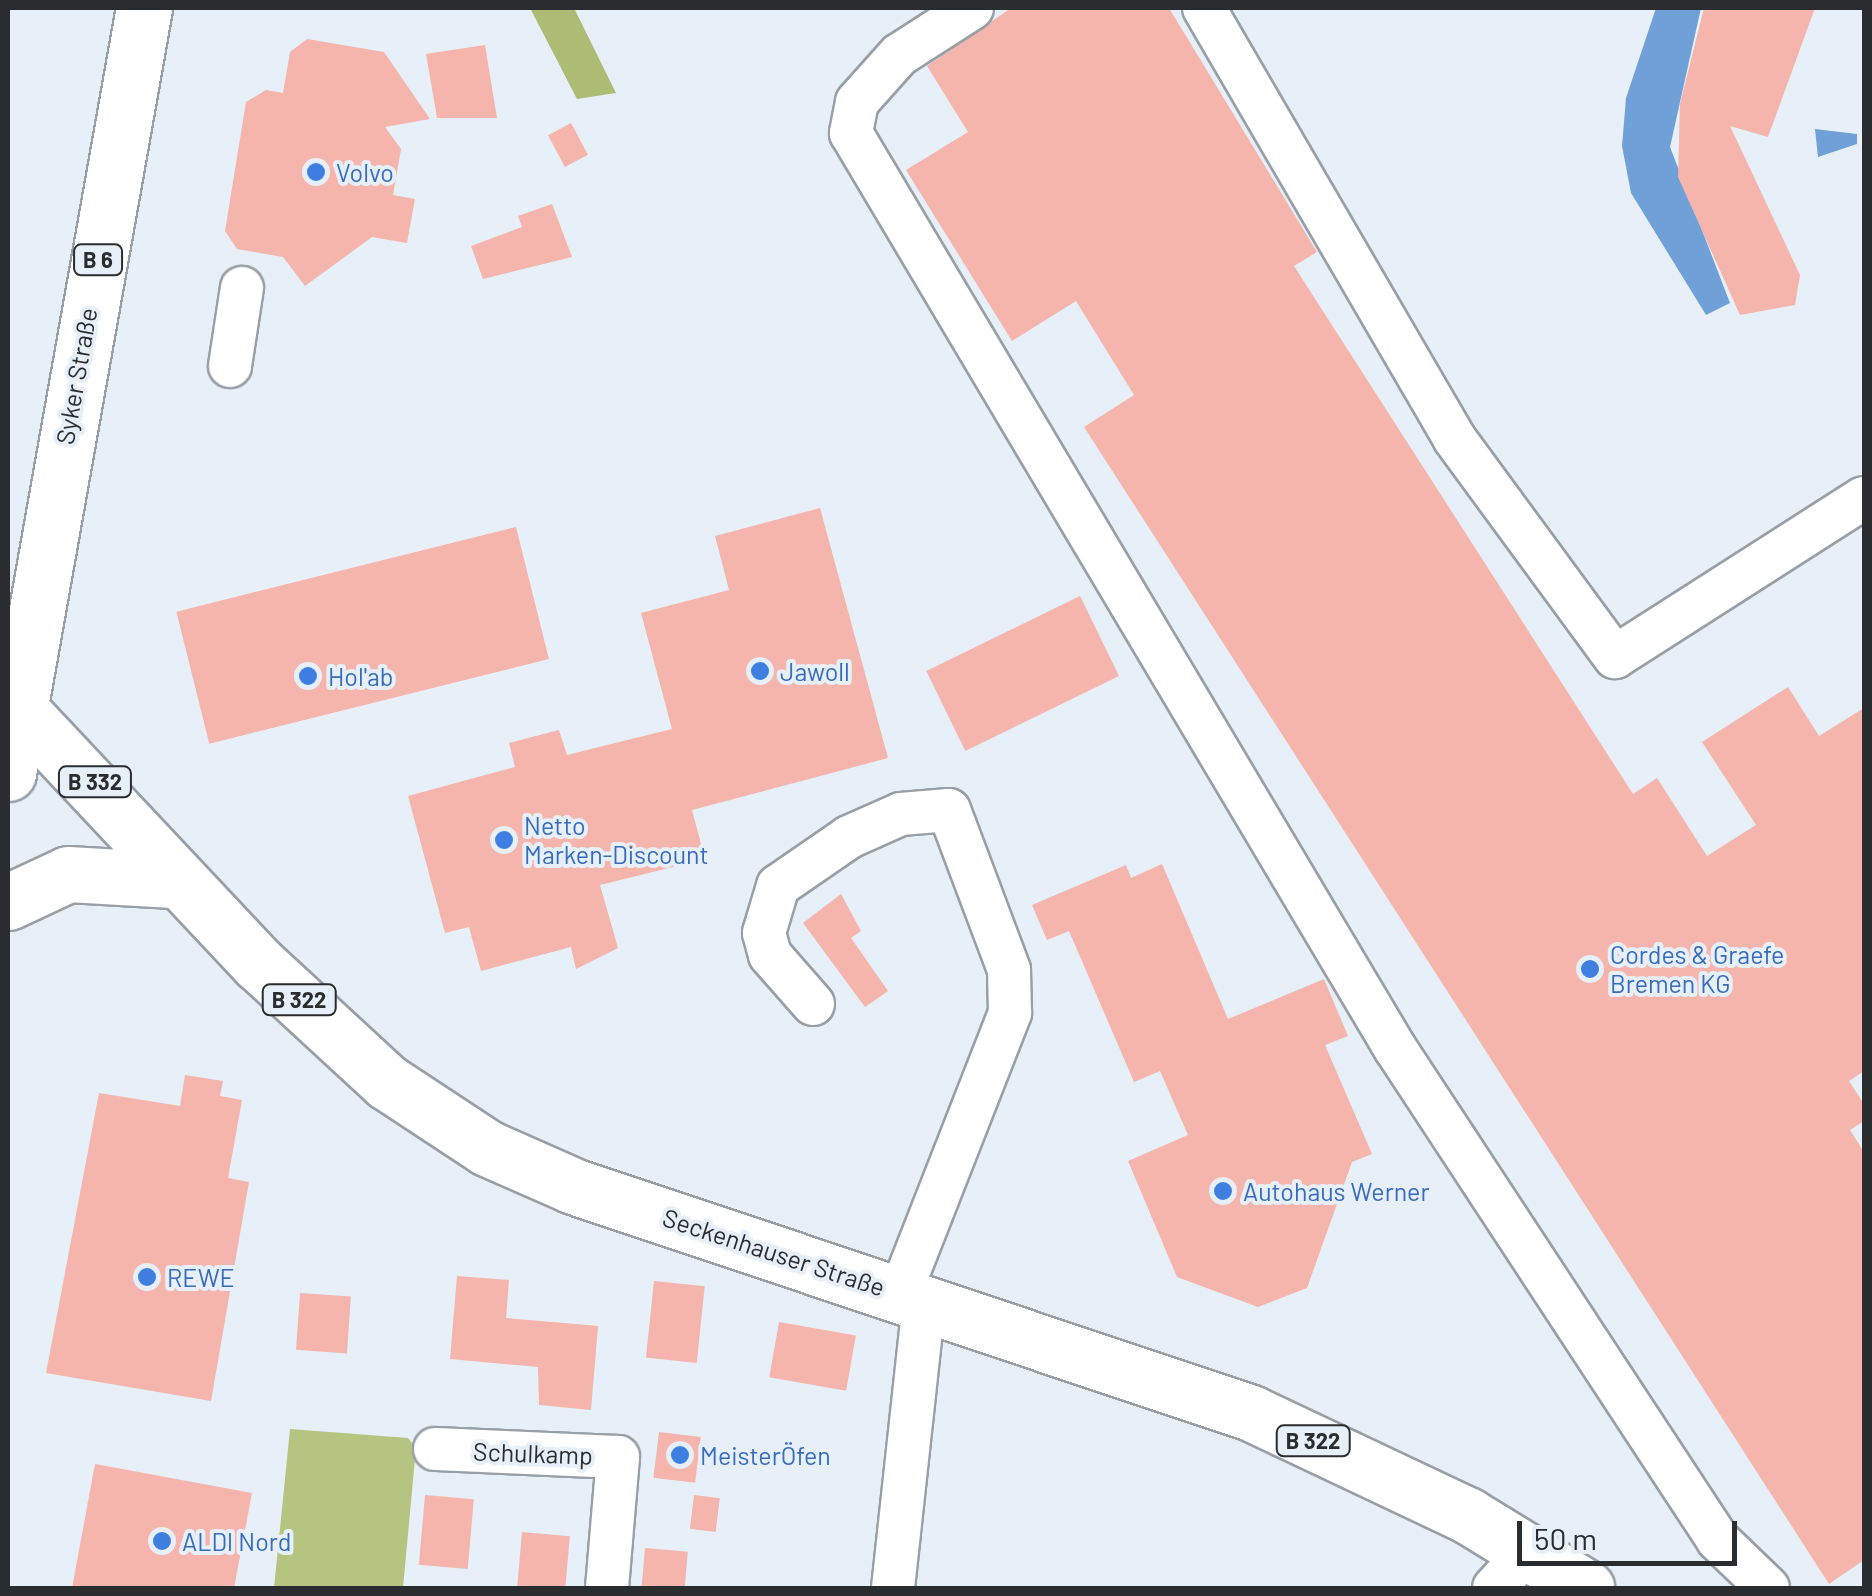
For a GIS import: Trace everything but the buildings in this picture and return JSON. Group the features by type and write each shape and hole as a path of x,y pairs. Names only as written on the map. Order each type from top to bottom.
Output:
{"main road":[{"name":"Syker Straße","path":"11,733 28,541 144,8"},
{"name":"B 322","path":"11,733 127,850 165,873"},
{"path":"8,902 68,874 165,873"},
{"name":"Seckenhauser Straße","path":"165,873 386,1082 487,1148 573,1186 1250,1413 1466,1516 1511,1569"},
{"name":"B 322","path":"1511,1569 1586,1588"}],"street":[{"path":"972,8 899,55 857,102 851,133 1394,1048 1718,1540 1768,1588"},
{"path":"1204,8 1454,438 1614,657 1864,498"},
{"path":"230,366 242,288"},
{"path":"813,1004 770,956 764,933 778,886 849,837 901,814 949,810 1009,970 1010,1013 912,1297 893,1588"},
{"name":"Schulkamp","path":"435,1449 618,1457 607,1588"}],"green space":[{"path":"530,8 574,8 616,93 577,99"},
{"path":"290,1429 408,1438 416,1448 403,1588 274,1588"}],"water":[{"path":"1656,8 1701,8 1670,147 1730,303 1706,315 1631,193 1622,146 1626,98"},
{"path":"1815,129 1857,134 1857,144 1818,157"}],"place":[{"name":"Volvo","path":"316,172"},
{"name":"Jawoll","path":"760,671"},
{"name":"Hol'ab","path":"308,676"},
{"name":"Netto Marken-Discount","path":"504,840"},
{"name":"Cordes & Graefe Bremen KG","path":"1590,969"},
{"name":"Autohaus Werner","path":"1223,1191"},
{"name":"REWE","path":"147,1277"},
{"name":"MeisterÖfen","path":"680,1455"},
{"name":"ALDI Nord","path":"162,1541"}]}
